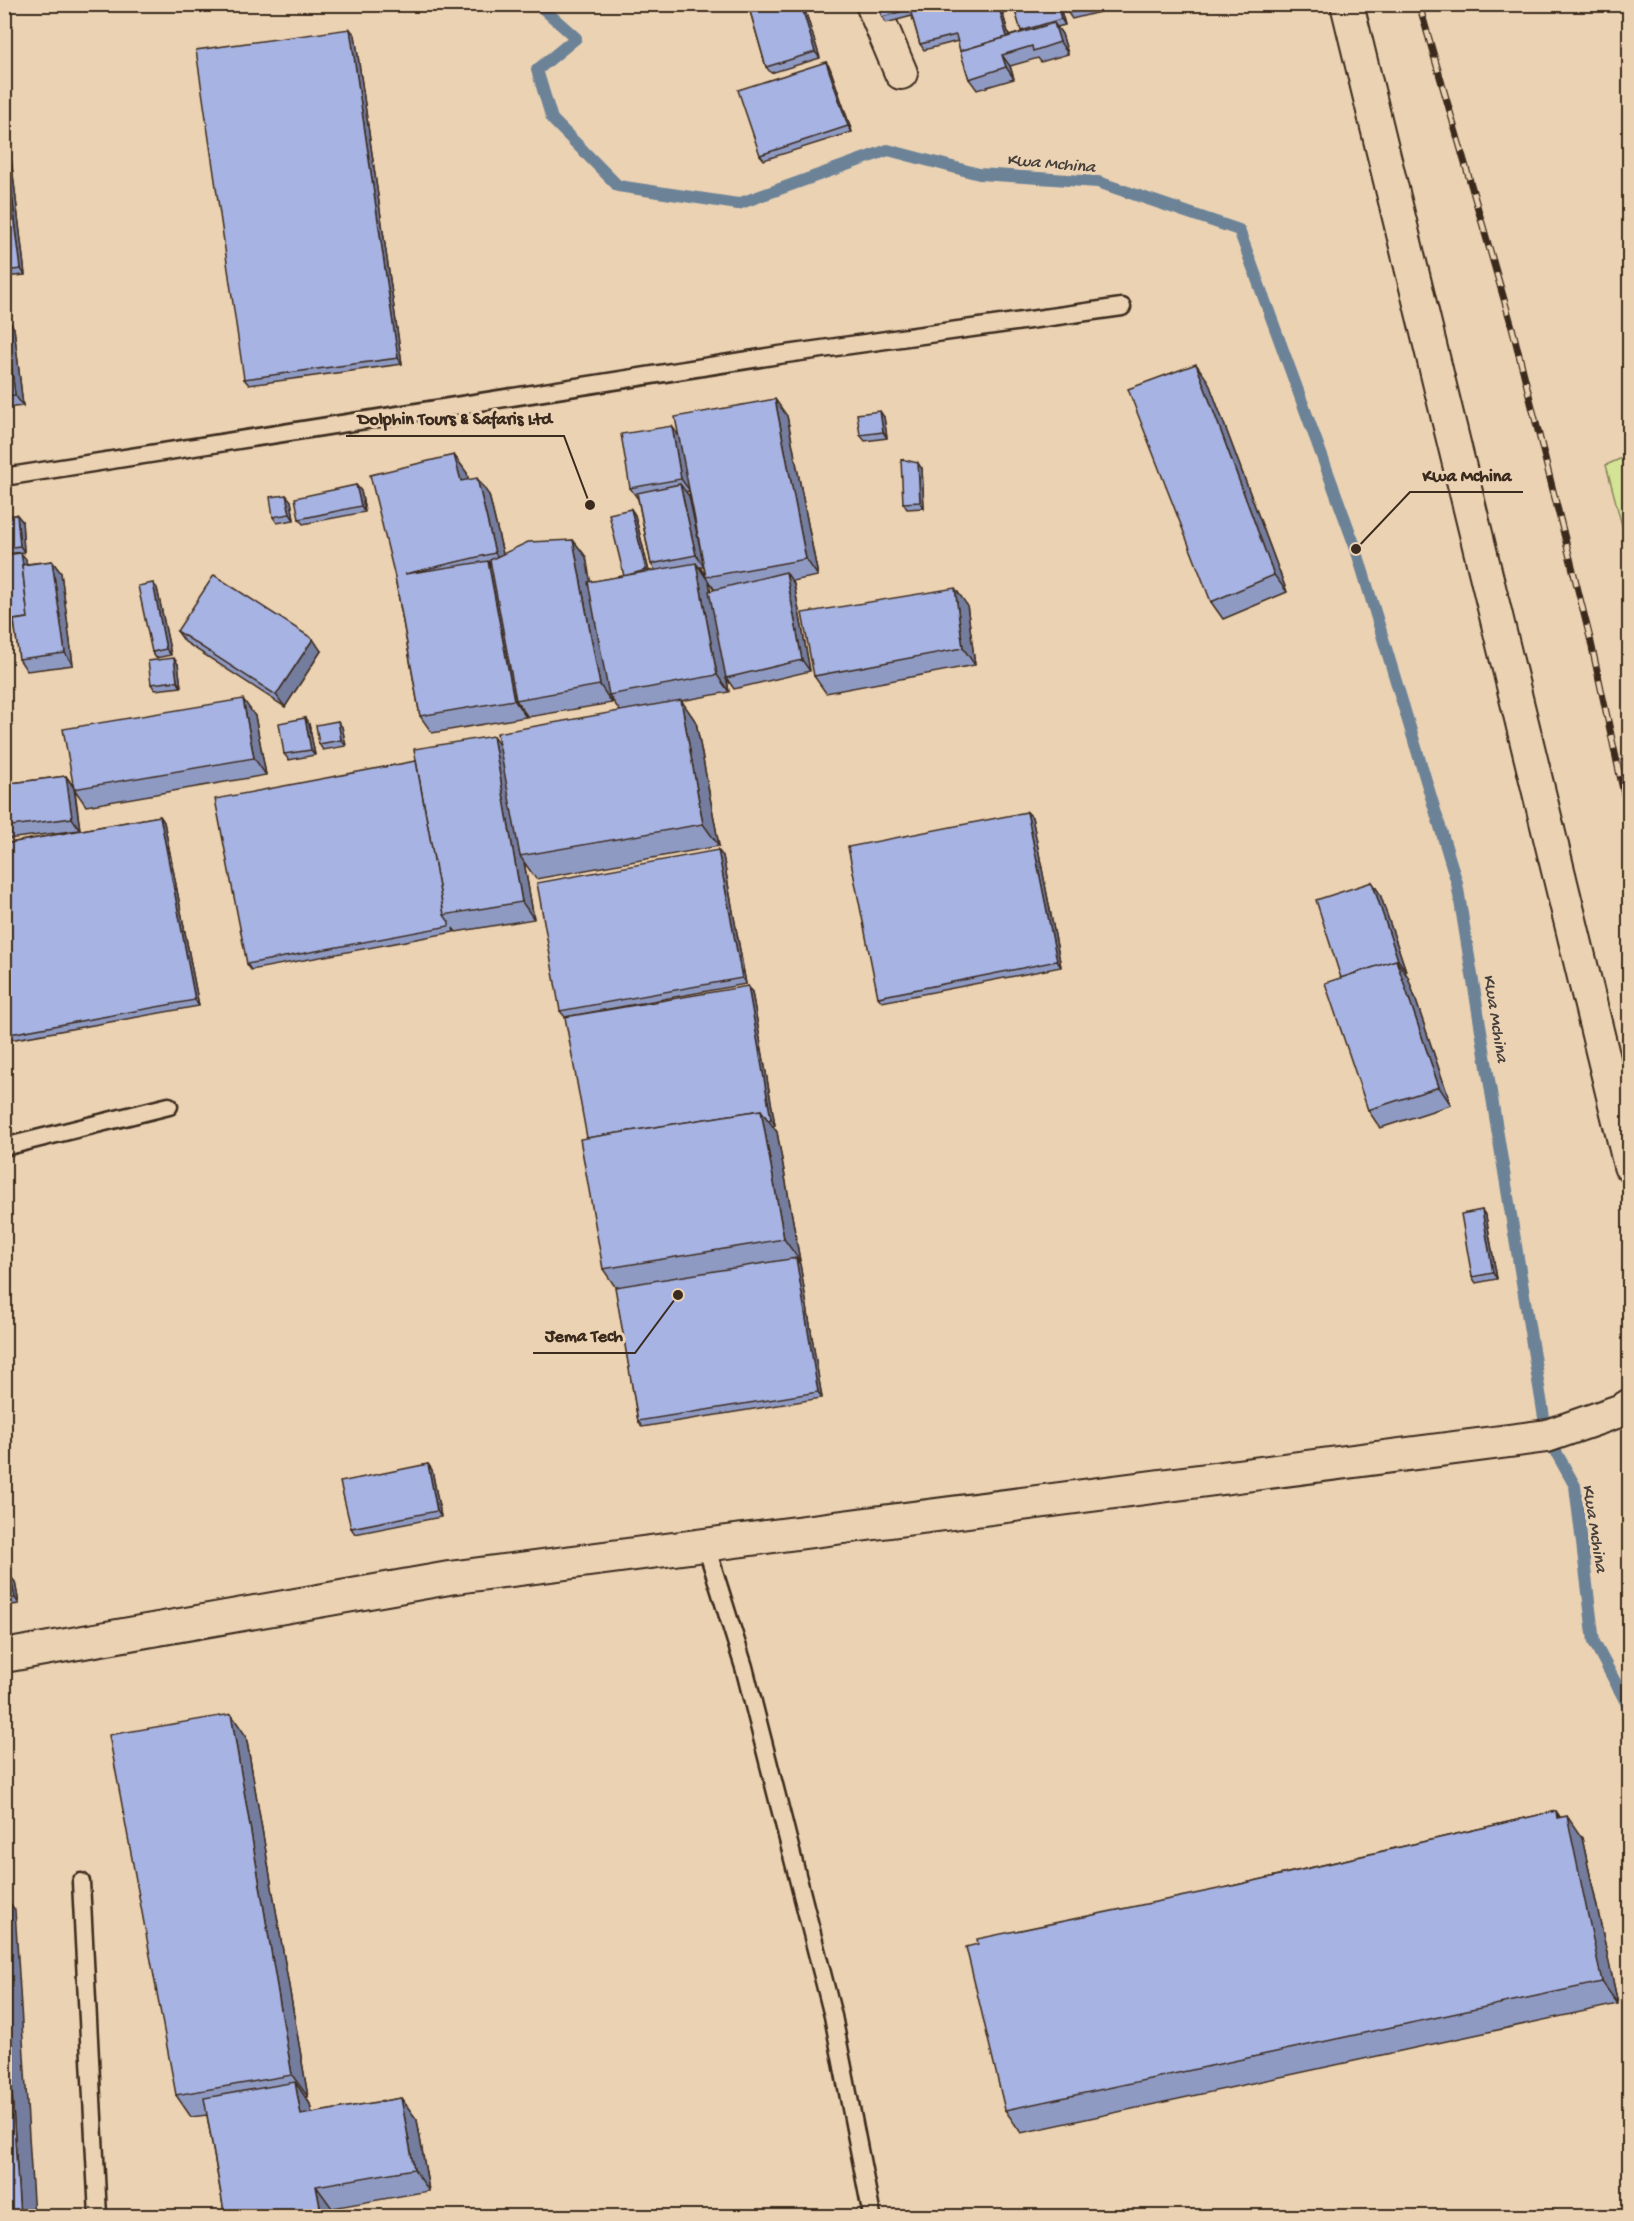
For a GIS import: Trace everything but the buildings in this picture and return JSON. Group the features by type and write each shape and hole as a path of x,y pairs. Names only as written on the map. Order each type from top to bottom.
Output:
{"street":[{"path":"872,4 901,73"},
{"path":"1347,4 1629,1166"},
{"path":"4,1656 449,1578 1547,1436 1622,1410 1629,1405"}],"lane":[{"path":"4,477 779,355 1122,307"},
{"path":"4,1147 170,1106"},
{"path":"706,1546 744,1668 833,2016 872,2217"},
{"path":"81,1882 98,2217"}],"green space":[{"path":"1629,455 1629,552 1606,465"}],"waterway":[{"name":"Kwa Mchina","path":"538,4 576,38 537,70 552,119 618,186 738,204 888,150 979,174 1098,182 1239,230 1356,549 1457,883 1547,1436 1575,1486 1594,1642 1630,1710"}],"railway":[{"path":"1419,4 1512,327 1590,638 1630,822"}],"place":[{"name":"Dolphin Tours & Safaris Ltd","path":"590,505"},
{"name":"Kwa Mchina","path":"1356,549"},
{"name":"Jema Tech","path":"678,1295"}]}
